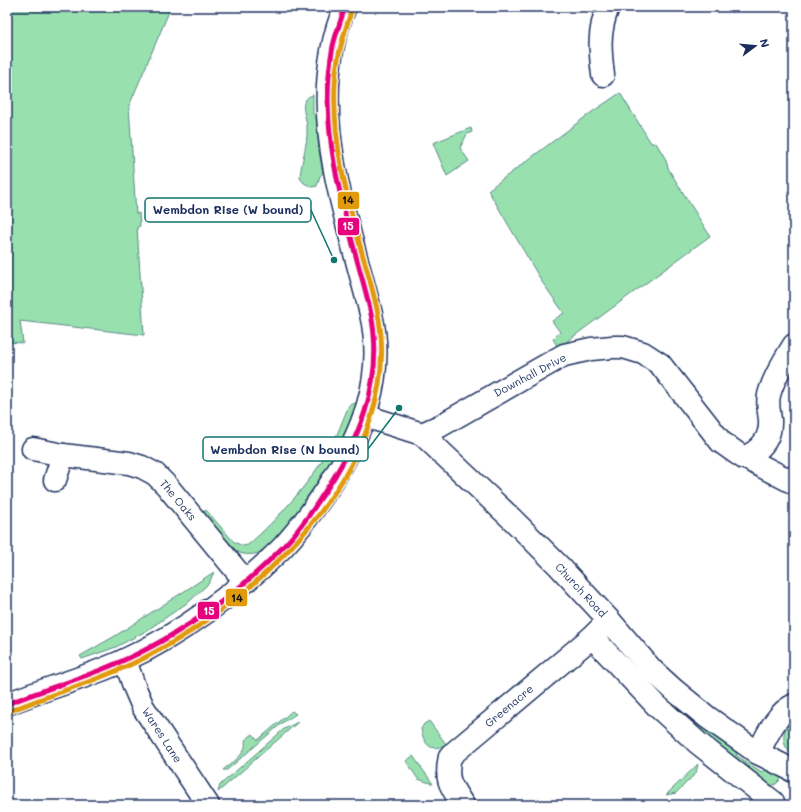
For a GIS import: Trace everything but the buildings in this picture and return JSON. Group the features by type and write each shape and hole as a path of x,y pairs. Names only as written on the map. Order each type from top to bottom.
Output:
{"street":[{"path":"7,704 125,660 174,634 245,581 282,548 314,509 346,459 365,416 372,392 376,347 372,317 342,203 329,128 327,86 331,52 345,7"},
{"path":"603,75 600,34 608,7"},
{"path":"744,458 763,446 768,437 770,420 768,406 769,395 794,345"},
{"name":"Downhall Drive","path":"422,434 440,426 564,355 591,349 623,347 643,353 660,364 721,442 744,458 794,483"},
{"name":"Church Road","path":"365,416 422,434 513,520 559,566 609,620 651,669 674,690 706,717 758,753 794,771"},
{"name":"The Oaks","path":"34,449 129,462 155,474 167,486 245,581"},
{"path":"56,480 63,454"},
{"name":"Greenacre","path":"463,805 449,782 447,770 450,756 609,620"},
{"path":"592,636 657,706 698,743 774,802"},
{"name":"Wares Lane","path":"125,660 143,707 208,805"},
{"path":"758,753 782,713 787,708 794,705"}],"green space":[{"path":"7,7 171,7 129,106 136,214 139,213 140,226 137,227 144,335 20,321 23,343 7,342"},
{"path":"620,93 651,143 656,143 665,158 669,170 710,236 570,339 559,349 553,339 560,332 552,321 564,313 542,282 488,190 592,112"},
{"path":"313,95 313,114 316,116 319,151 323,173 320,176 317,186 312,187 304,183 300,178 307,134 304,103"},
{"path":"471,128 472,132 467,134 460,148 469,161 447,176 433,143"},
{"path":"359,402 339,448 325,473 308,499 277,538 256,554 240,553 224,541 201,514 206,510 234,542 243,546 248,545 283,511 304,487 331,447 349,405"},
{"path":"214,572 209,583 190,601 146,631 116,647 82,659 80,656 115,636"},
{"path":"620,650 734,746 737,756 762,772 769,767 794,780 794,787 782,778 776,784 769,786 700,736 620,653"},
{"path":"292,711 296,714 282,723 227,770 223,770 242,754 245,740 253,734 258,740"},
{"path":"794,714 794,756 786,747 784,736 787,724"},
{"path":"429,721 446,744 441,747 436,748 429,746 422,735 421,729 424,724"},
{"path":"298,722 218,792 220,785 284,729"},
{"path":"413,756 433,784 418,779 406,761"},
{"path":"698,764 696,773 676,793 666,795"}],"transit line":[{"name":"15","path":"7,704 111,666 145,650 182,629 234,592 266,564 302,525 334,478 357,434 371,388 374,364 374,339 371,314 340,193 331,144 328,95 329,70 333,46 345,7"},
{"name":"14","path":"10,711 114,672 148,656 193,630 237,598 280,559 317,516 348,470 370,420 381,368 378,314 346,190 338,148 336,127 335,84 337,65 343,37 352,9"}],"place":[{"name":"Wembdon Rise (W bound)","path":"334,260"},
{"name":"Wembdon Rise (N bound)","path":"399,408"}]}
